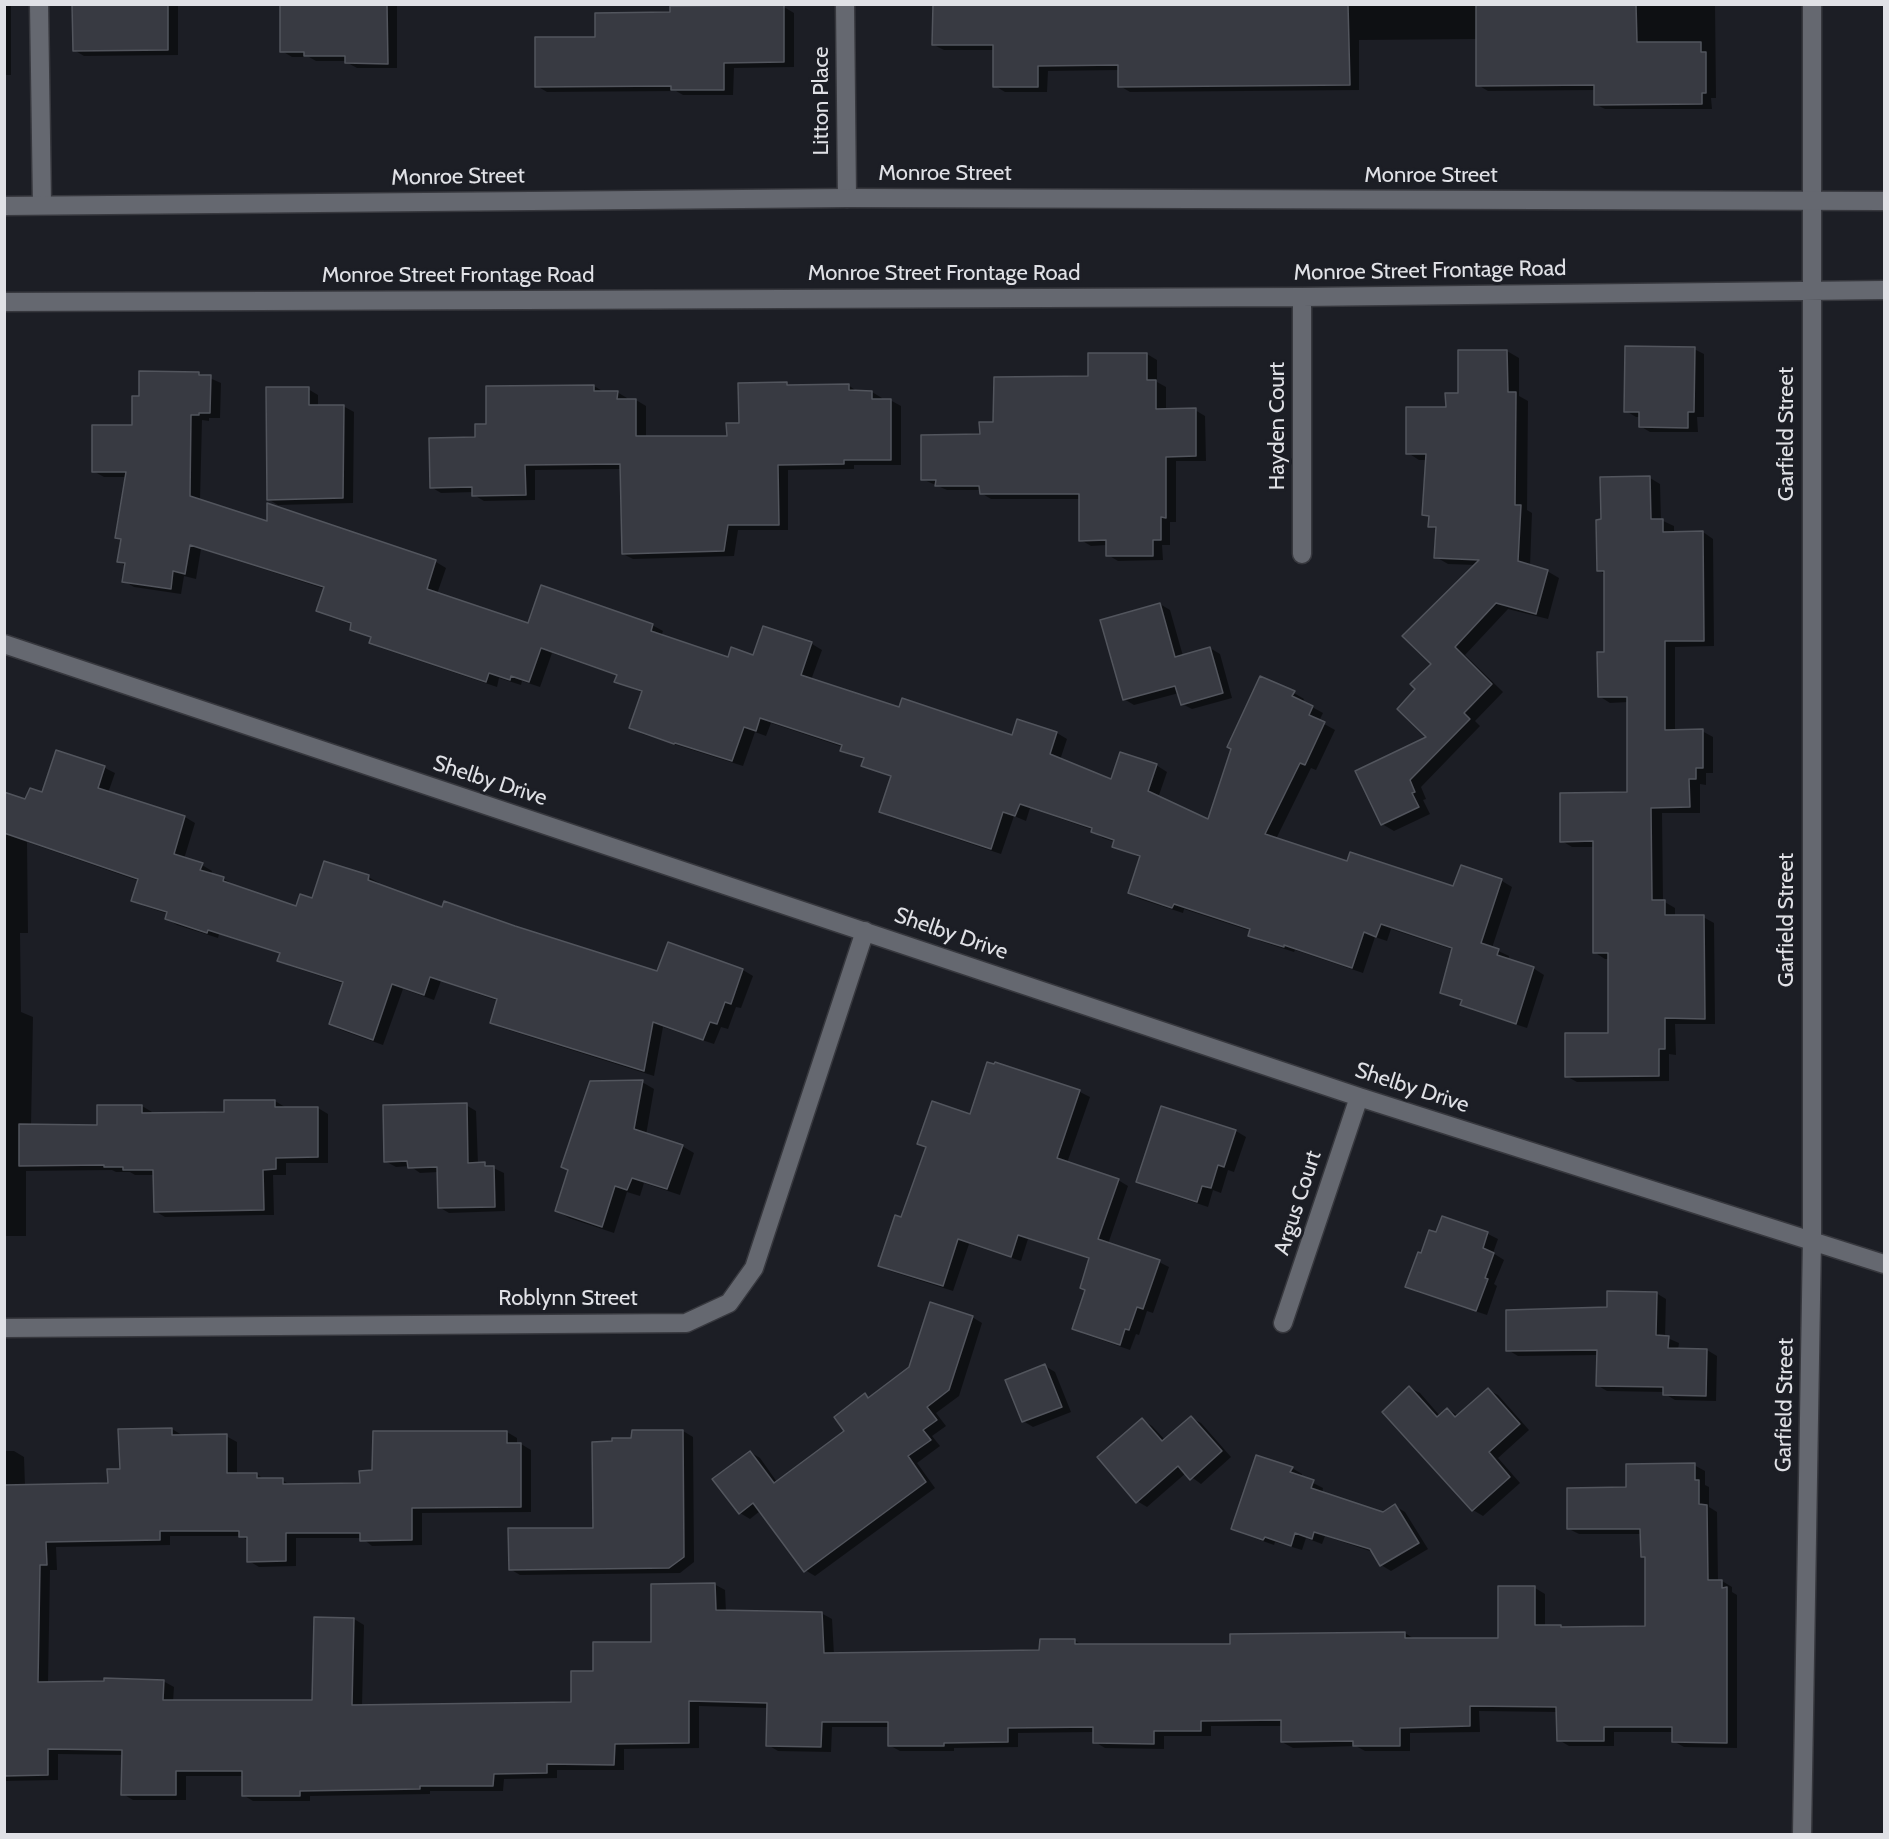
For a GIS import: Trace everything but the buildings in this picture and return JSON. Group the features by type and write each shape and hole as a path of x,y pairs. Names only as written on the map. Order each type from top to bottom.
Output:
{"street":[{"path":"39,4 42,205"},
{"name":"Litton Place","path":"845,4 847,198"},
{"name":"Garfield Street","path":"1802,1834 1812,1240 1810,291 1813,202 1812,4"},
{"name":"Monroe Street","path":"4,206 847,198 1884,201"},
{"name":"Monroe Street Frontage Road","path":"4,302 1302,297 1884,290"},
{"name":"Hayden Court","path":"1302,297 1302,554"},
{"name":"Shelby Drive","path":"4,644 1359,1097 1884,1264"},
{"name":"Roblynn Street","path":"4,1328 686,1323 729,1303 754,1268 865,931"},
{"name":"Argus Court","path":"1283,1323 1359,1097"}]}
